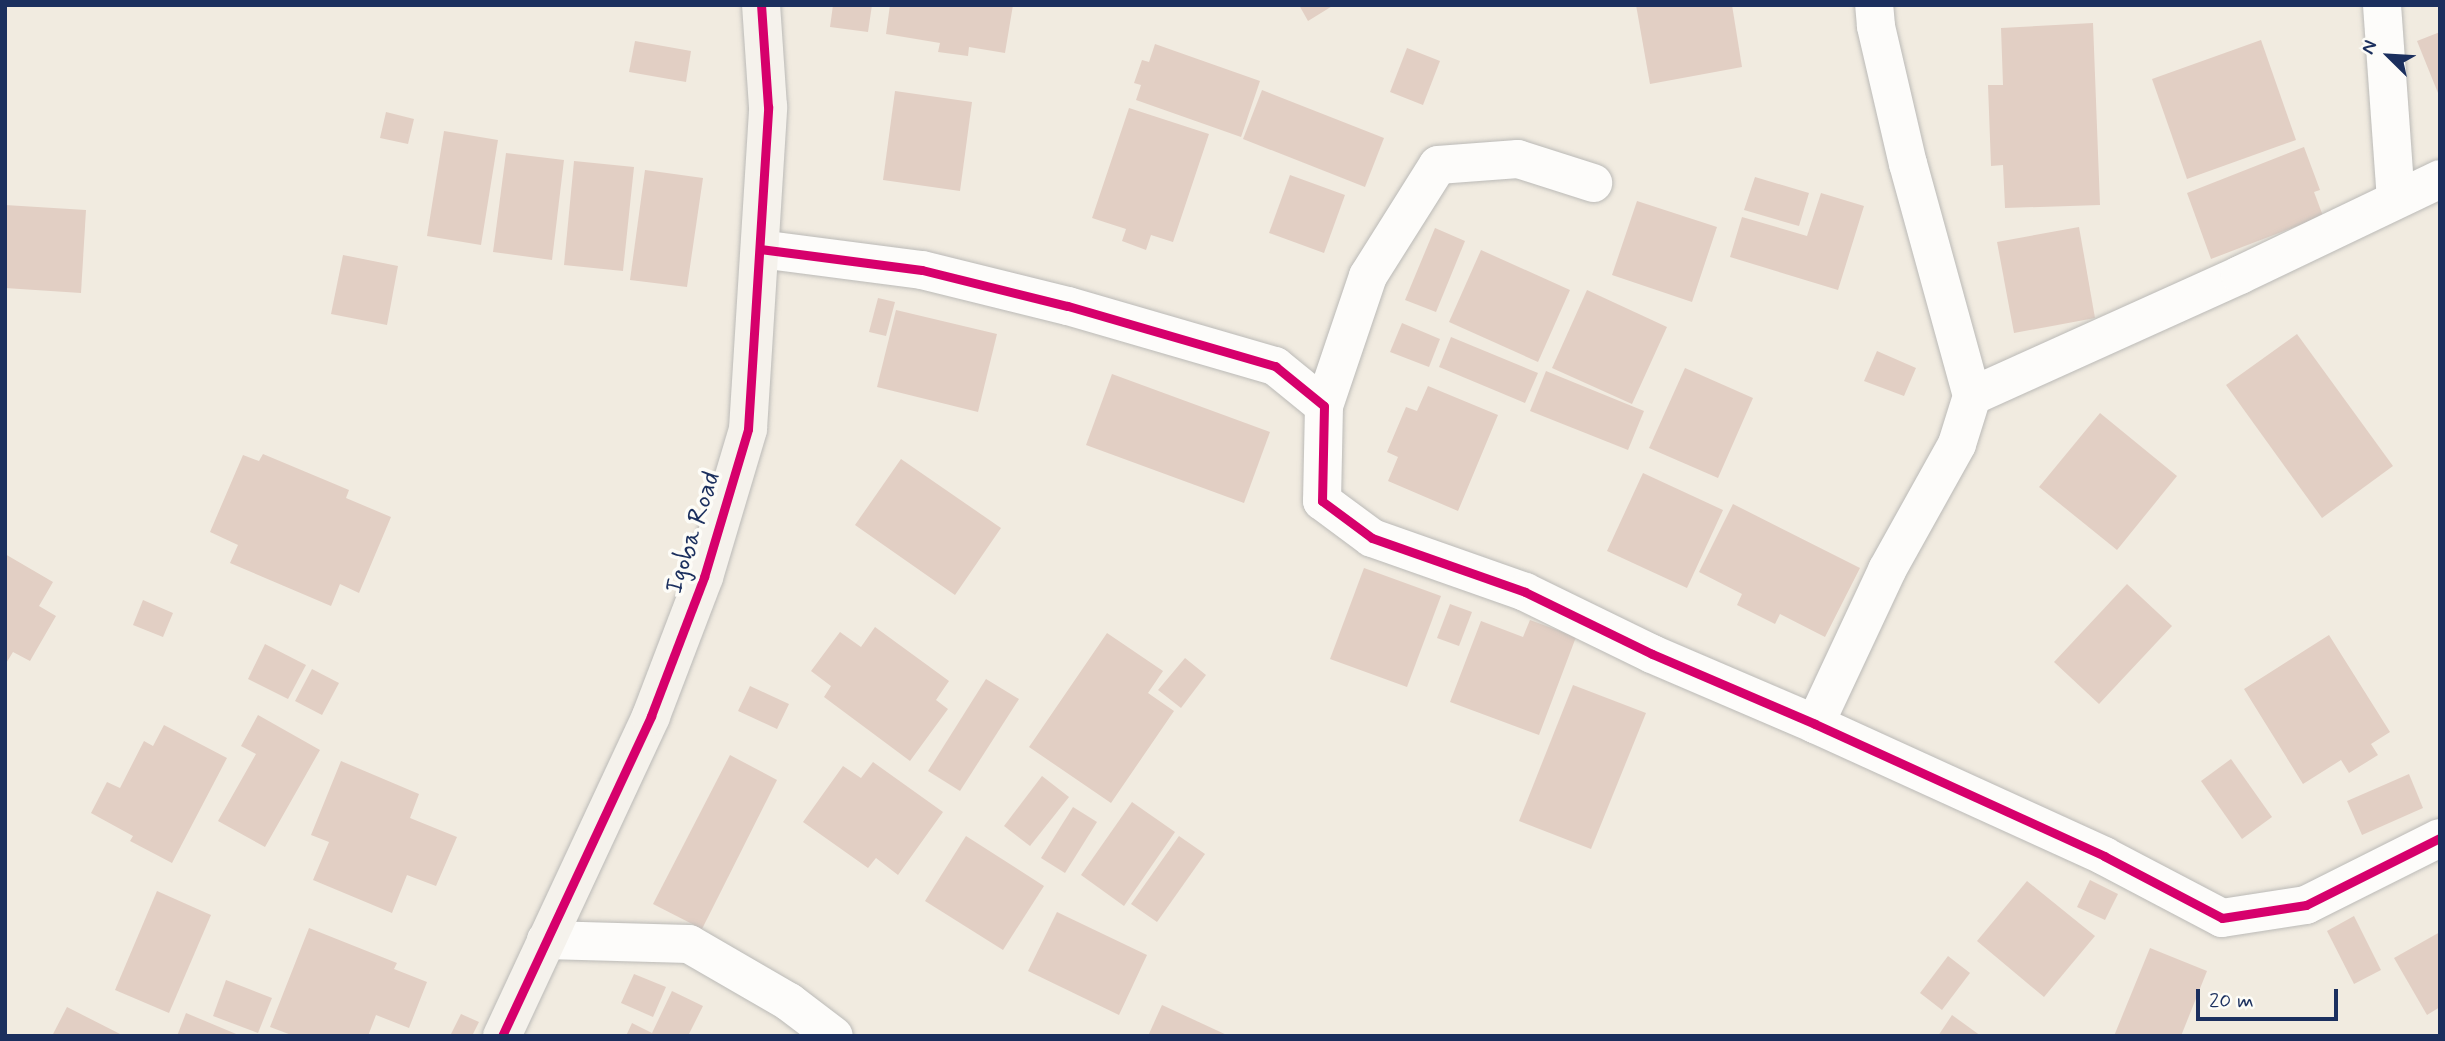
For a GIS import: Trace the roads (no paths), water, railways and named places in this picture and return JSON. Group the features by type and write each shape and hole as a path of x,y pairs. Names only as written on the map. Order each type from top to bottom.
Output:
{"street":[{"name":"Igoba Road","path":"502,1036 651,716 704,577 748,429 768,107 761,5"},
{"path":"1815,724 1887,570 1957,444 1972,396 1908,164 1876,26 1874,5"},
{"path":"2382,5 2396,199"},
{"path":"1593,183 1518,159 1438,165 1368,276 1324,406 1322,502 1372,538 1524,592 1652,654 1815,724 2104,856 2222,918 2306,905 2440,838"},
{"path":"1972,396 2240,275 2440,179"},
{"path":"760,249 922,270 1219,347 1275,366 1324,406"},
{"path":"546,940 689,944 789,1002 834,1036"}]}
